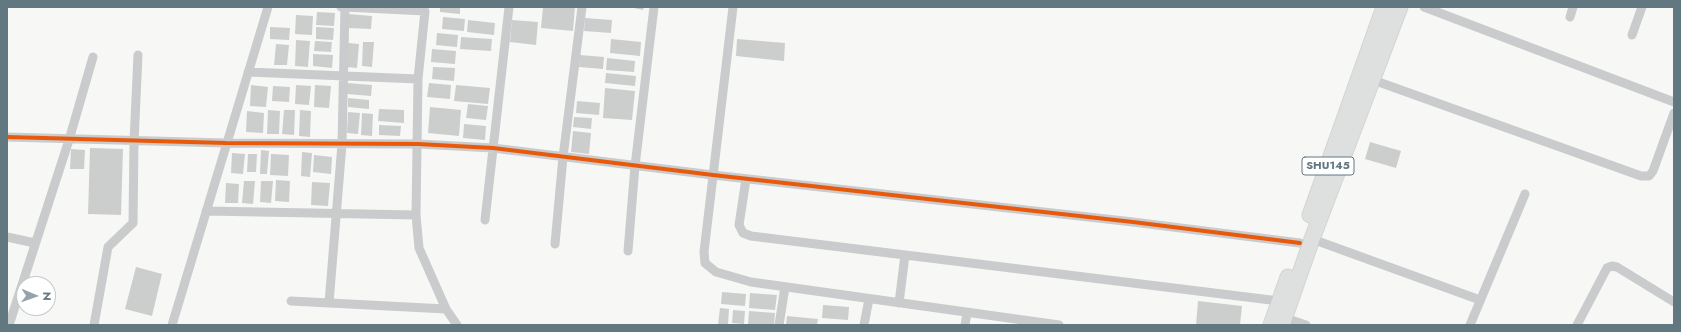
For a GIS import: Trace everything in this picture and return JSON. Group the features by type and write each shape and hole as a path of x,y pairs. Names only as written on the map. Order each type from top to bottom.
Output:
{"main road":[{"name":"SHU145","path":"1271,325 1306,241 1384,7"},
{"path":"1284,321 1306,241 1373,80 1400,7"}],"street":[{"path":"172,325 268,7"},
{"path":"341,7 425,9 418,78 416,215 419,248 446,309 457,325"},
{"path":"329,303 342,144 345,7"},
{"path":"485,220 509,7"},
{"path":"555,244 563,157 582,7"},
{"path":"628,251 635,166 654,7"},
{"path":"733,7 704,252 705,263 716,272 751,282 1059,325"},
{"path":"1424,7 1674,102"},
{"path":"1570,17 1573,7"},
{"path":"1632,35 1642,7"},
{"path":"94,325 108,247 133,223 134,142 138,55"},
{"path":"9,325 69,140 93,57"},
{"path":"248,72 418,78"},
{"path":"1373,80 1641,176 1649,176 1653,171 1674,113"},
{"path":"7,138 134,142 418,144 493,148 746,179 1306,241 1480,300"},
{"path":"746,179 739,225 743,233 751,236 1280,301"},
{"path":"1470,325 1525,194"},
{"path":"206,211 416,215"},
{"path":"7,237 35,243"},
{"path":"899,303 905,255"},
{"path":"1577,325 1607,268 1612,266 1617,267 1674,302"},
{"path":"779,325 785,287"},
{"path":"864,325 869,299"},
{"path":"291,301 446,309"},
{"path":"965,325 967,313"},
{"path":"1284,321 1306,325"}],"building":[{"path":"440,7 460,7 460,14 440,12"},
{"path":"543,7 575,7 573,31 541,28"},
{"path":"629,7 644,7 643,10"},
{"path":"317,12 335,13 334,26 316,25"},
{"path":"348,14 372,16 371,29 347,28"},
{"path":"296,15 313,16 312,35 295,34"},
{"path":"443,17 465,19 464,31 442,29"},
{"path":"585,18 612,20 611,33 584,31"},
{"path":"468,20 495,23 494,35 467,32"},
{"path":"512,20 538,22 536,45 510,42"},
{"path":"270,27 290,28 289,40 270,39"},
{"path":"316,27 334,28 333,40 316,39"},
{"path":"437,33 458,35 457,47 436,45"},
{"path":"461,37 492,39 491,51 460,49"},
{"path":"611,39 641,42 640,56 610,53"},
{"path":"737,39 785,43 784,61 736,56"},
{"path":"296,40 310,41 308,67 295,66"},
{"path":"315,41 332,42 331,52 314,51"},
{"path":"363,42 374,42 372,67 362,66"},
{"path":"348,43 359,44 357,68 347,67"},
{"path":"276,44 289,45 287,65 274,65"},
{"path":"432,49 456,51 455,64 431,62"},
{"path":"313,54 333,55 332,68 313,66"},
{"path":"580,55 604,57 603,69 579,67"},
{"path":"607,58 635,61 634,72 606,70"},
{"path":"433,67 455,68 454,81 432,79"},
{"path":"606,73 636,76 635,86 605,83"},
{"path":"347,83 372,85 371,96 347,94"},
{"path":"429,83 451,85 450,99 427,97"},
{"path":"251,85 268,87 266,107 250,106"},
{"path":"296,85 311,86 309,105 295,104"},
{"path":"315,85 331,86 329,108 314,107"},
{"path":"456,85 490,88 488,104 454,101"},
{"path":"273,86 290,87 289,102 272,101"},
{"path":"605,88 635,91 632,120 603,118"},
{"path":"348,98 369,100 369,109 348,107"},
{"path":"577,101 600,103 599,115 576,113"},
{"path":"468,104 488,106 486,120 466,118"},
{"path":"430,107 461,110 459,136 428,133"},
{"path":"379,109 404,110 404,123 378,121"},
{"path":"268,110 280,111 279,134 267,134"},
{"path":"284,110 295,110 294,135 282,134"},
{"path":"300,110 311,111 310,137 299,136"},
{"path":"247,111 264,113 263,133 246,132"},
{"path":"348,112 360,113 358,134 347,133"},
{"path":"362,113 373,114 372,136 361,135"},
{"path":"574,117 592,118 591,129 573,127"},
{"path":"464,124 486,126 485,140 463,138"},
{"path":"379,125 401,126 400,136 379,135"},
{"path":"573,131 591,133 589,154 571,152"},
{"path":"1370,142 1401,151 1396,168 1365,159"},
{"path":"90,148 123,149 121,215 88,214"},
{"path":"71,149 85,150 84,169 70,169"},
{"path":"261,150 269,151 267,174 260,174"},
{"path":"302,152 312,153 310,177 301,176"},
{"path":"232,153 245,154 243,174 231,173"},
{"path":"248,154 257,154 256,172 247,172"},
{"path":"271,154 289,155 288,176 270,175"},
{"path":"314,155 332,157 331,174 313,172"},
{"path":"276,180 290,181 289,202 275,201"},
{"path":"244,181 255,181 253,204 242,203"},
{"path":"261,181 273,181 271,203 260,202"},
{"path":"312,182 330,183 328,206 311,205"},
{"path":"226,183 239,184 238,203 225,203"},
{"path":"136,267 162,274 152,316 125,309"},
{"path":"722,292 746,294 745,306 721,304"},
{"path":"750,293 777,295 775,310 749,308"},
{"path":"1198,301 1242,306 1240,325 1196,325"},
{"path":"823,305 849,307 848,320 822,318"},
{"path":"720,308 729,309 728,325 718,325"},
{"path":"733,310 745,311 744,324 732,323"},
{"path":"749,311 775,313 774,325 748,325"},
{"path":"787,316 818,319 817,325 786,325"}],"cycle path":[{"path":"7,137 226,143 418,144 493,148 713,175 1133,222 1300,243"}]}
